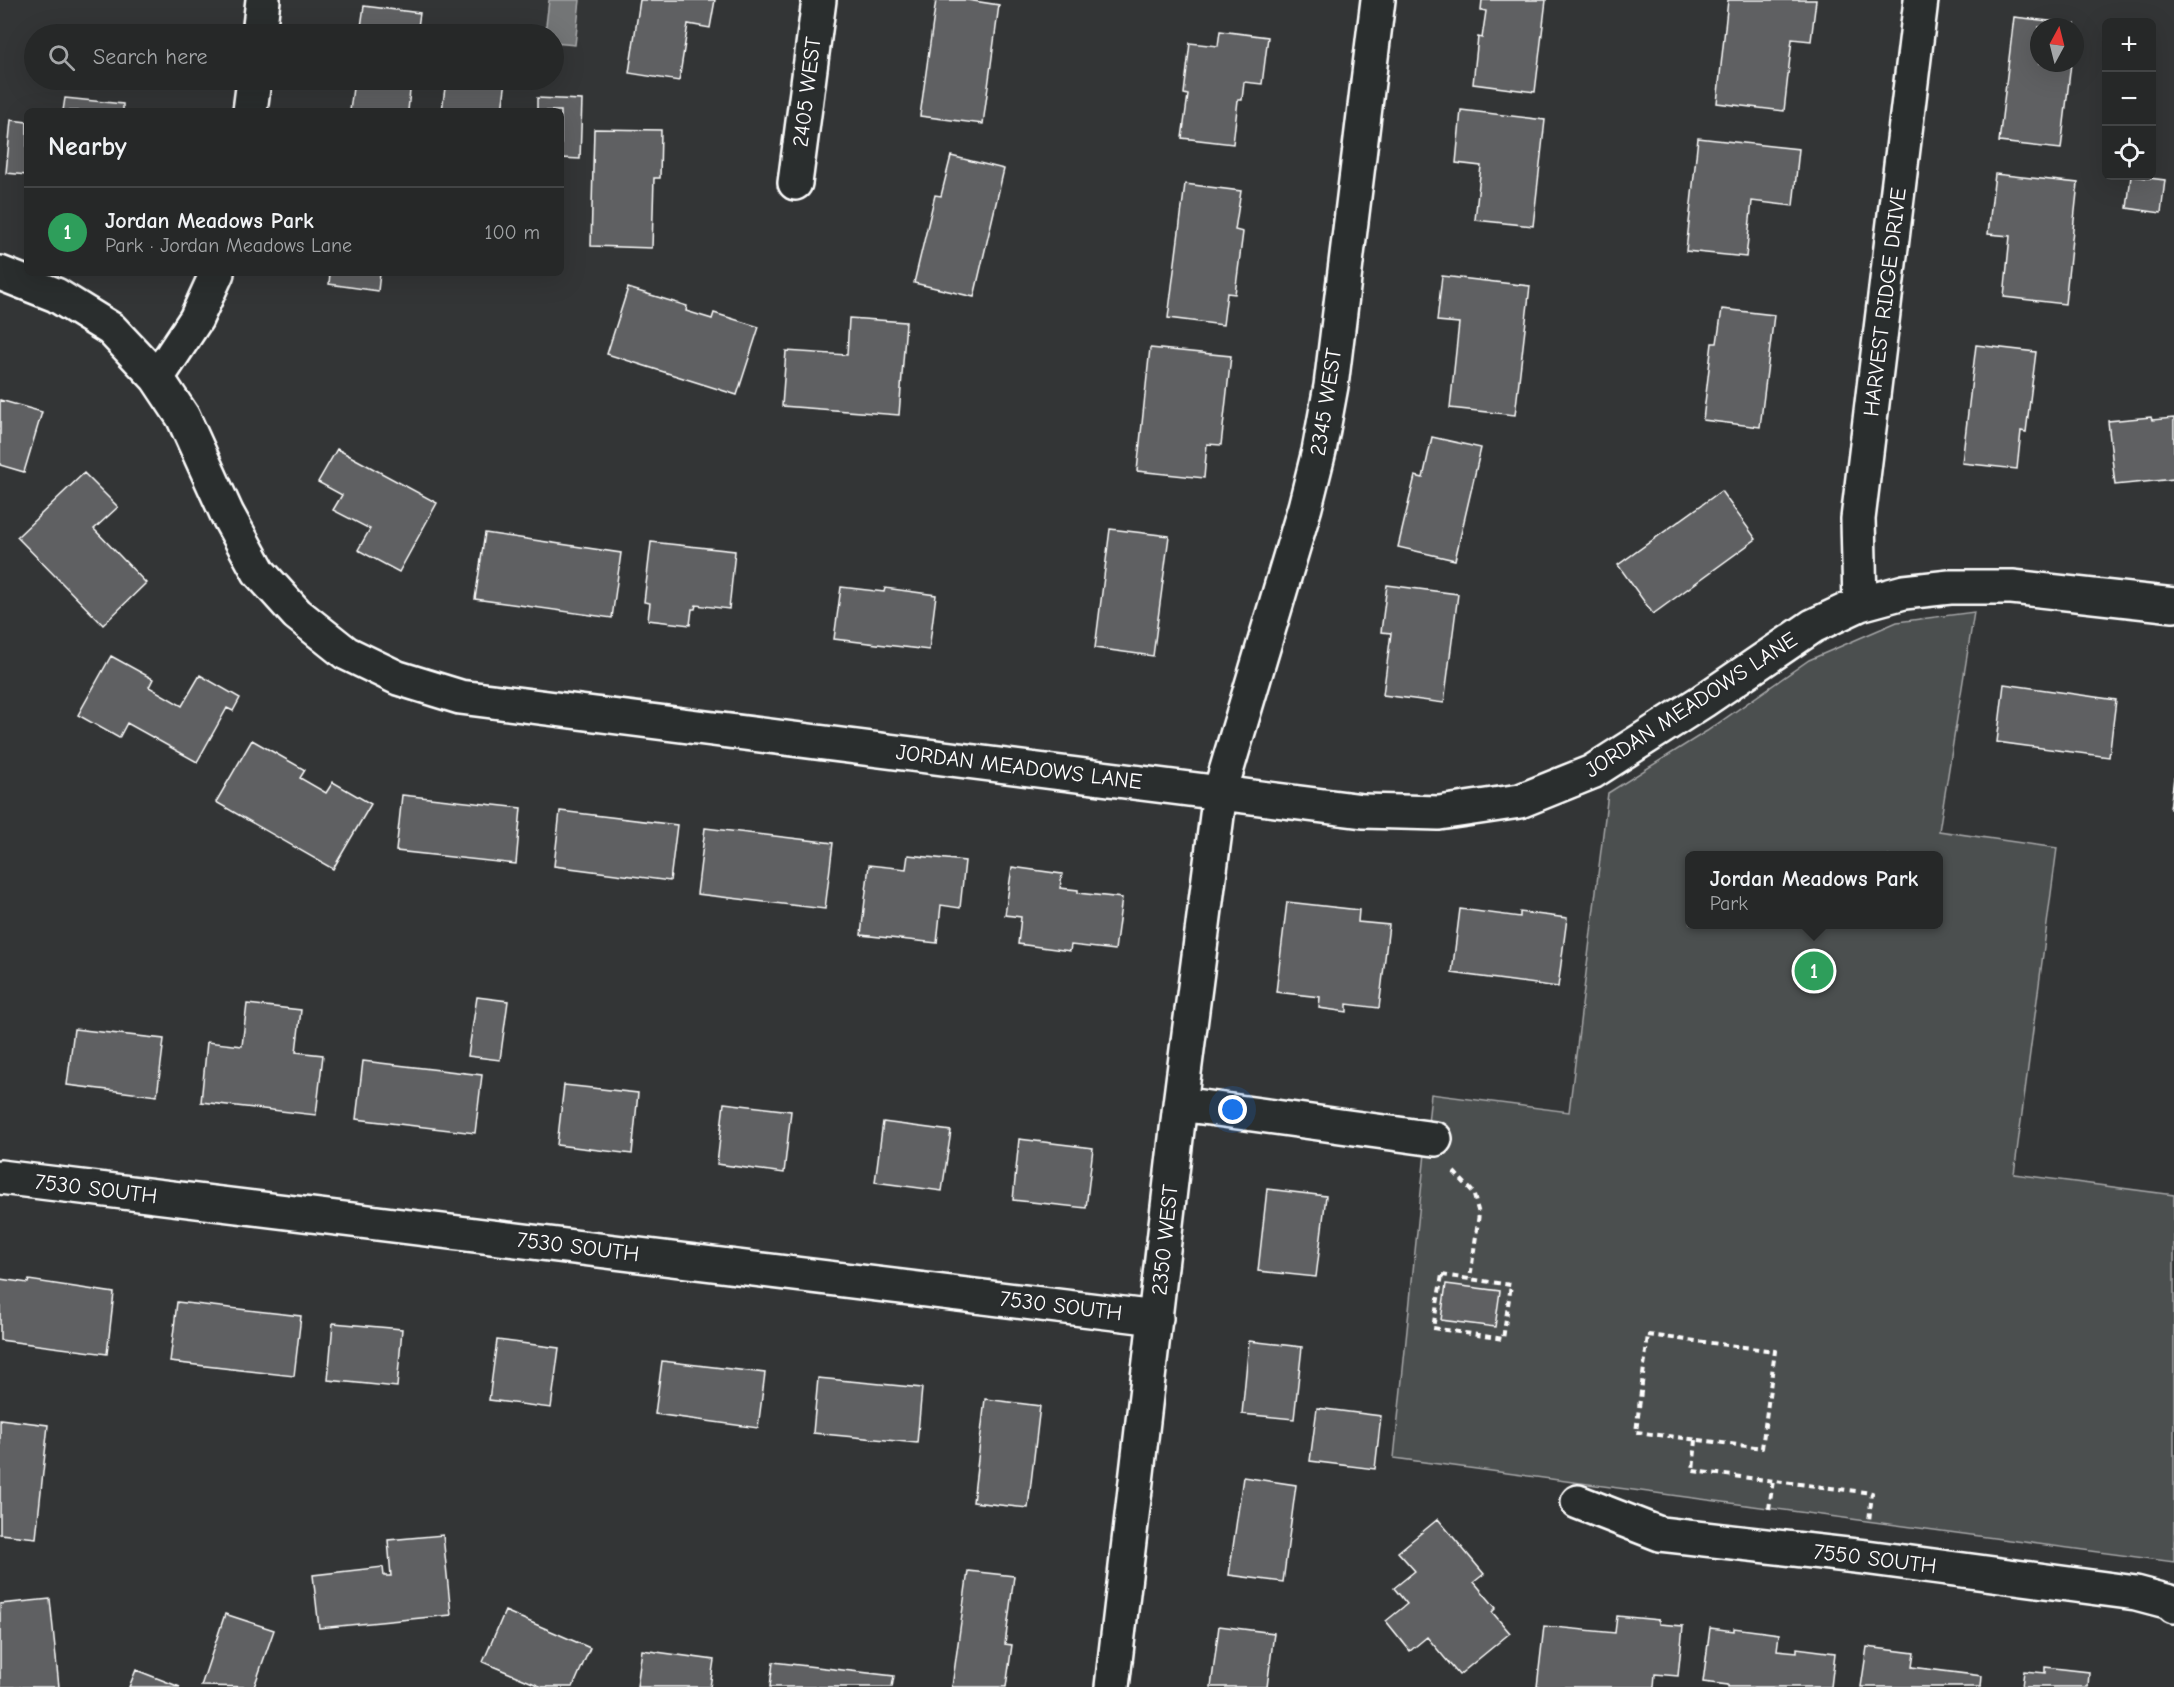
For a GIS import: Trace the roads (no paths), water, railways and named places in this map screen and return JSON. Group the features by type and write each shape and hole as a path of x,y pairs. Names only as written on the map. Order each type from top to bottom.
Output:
{"street":[{"path":"260,24 263,0"},
{"name":"2405 WEST","path":"795,183 819,0"},
{"name":"2345 WEST","path":"1220,792 1302,518 1319,451 1331,386 1378,0"},
{"name":"HARVEST RIDGE DRIVE","path":"1860,604 1858,519 1921,0"},
{"path":"250,108 253,90"},
{"name":"JORDAN MEADOWS LANE","path":"0,273 56,295 111,329 158,378 183,417 227,514 259,572 297,614 346,653 399,678 460,697 1363,811 1439,813 1520,801 1592,772 1703,701 1813,626 1860,604 1904,592 1950,587 2012,587 2174,605"},
{"path":"158,378 196,319 216,276"},
{"name":"2350 WEST","path":"1112,1687 1180,1104 1220,792"},
{"path":"1180,1104 1435,1139"},
{"name":"7530 SOUTH","path":"0,1177 1156,1318"},
{"name":"7550 SOUTH","path":"1578,1502 1660,1533 1865,1557 2136,1593 2170,1602 2174,1606"}],"place":[{"name":"Jordan Meadows Park","path":"1814,971"}]}
